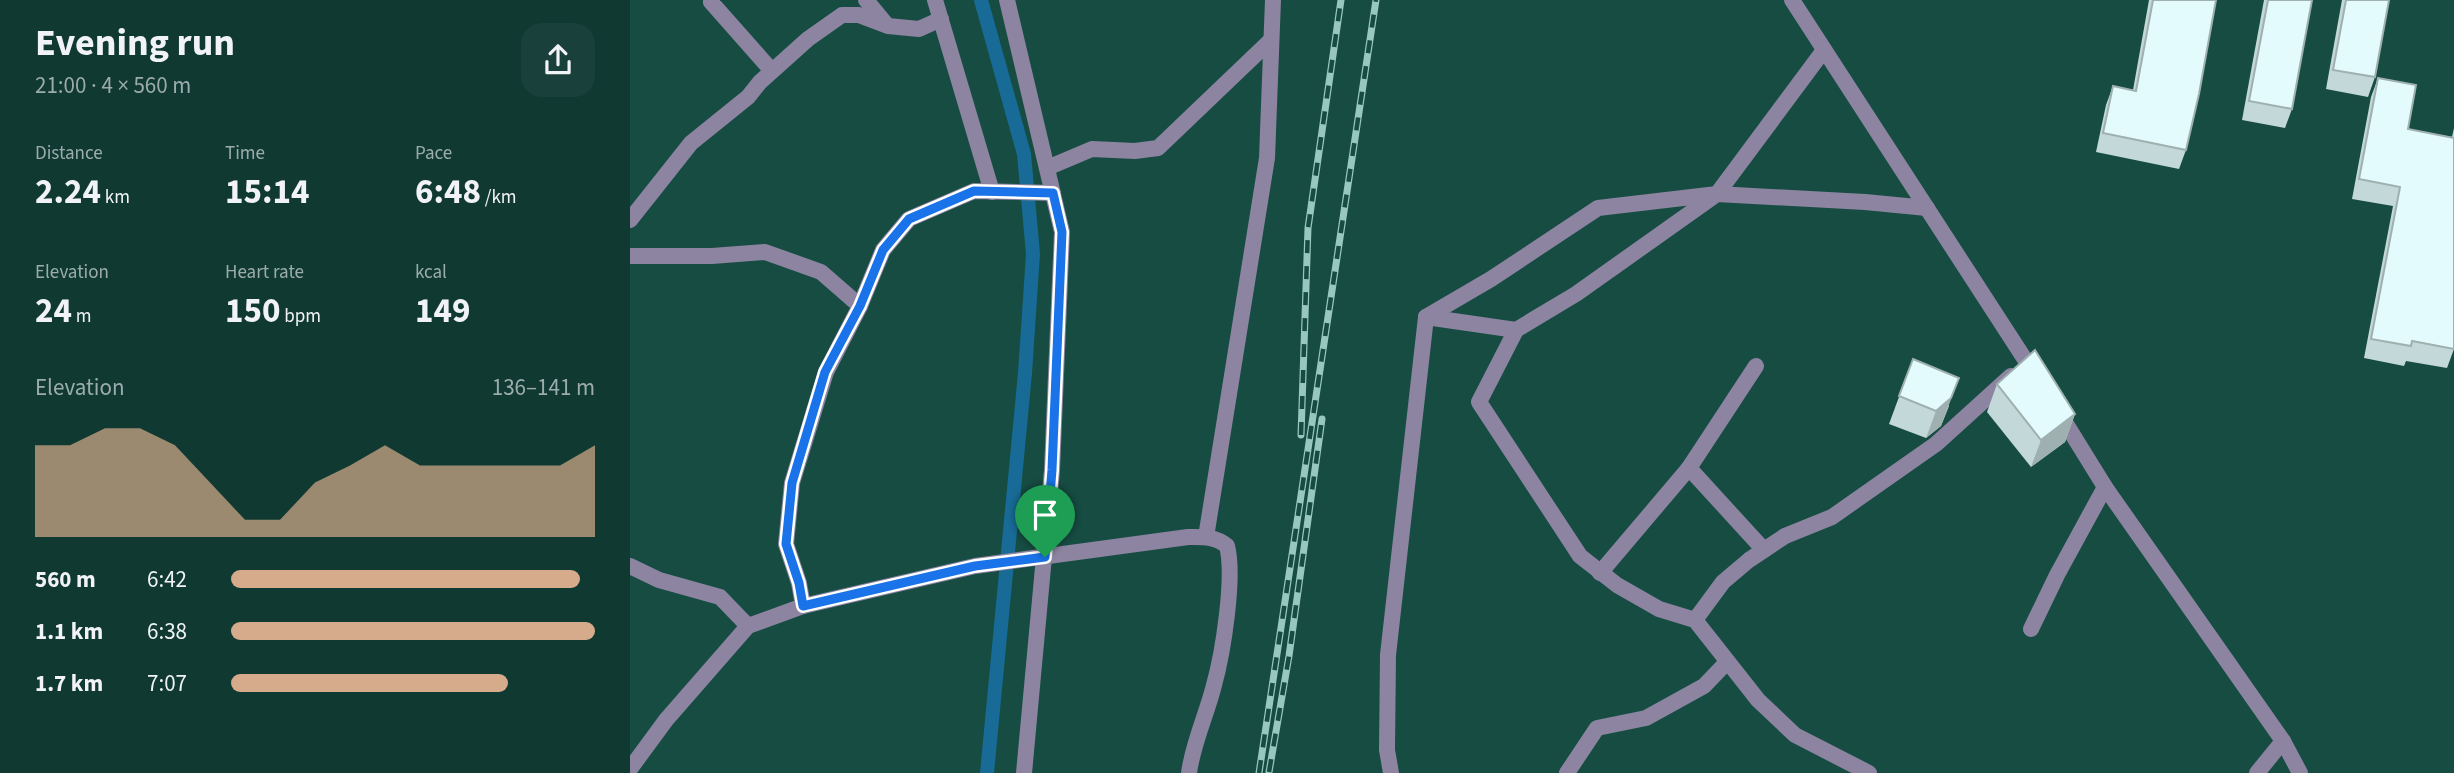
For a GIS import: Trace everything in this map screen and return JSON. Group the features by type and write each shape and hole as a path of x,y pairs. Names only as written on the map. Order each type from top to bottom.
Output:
{"street":[{"path":"712,0 772,71"},
{"path":"866,0 888,26"},
{"path":"935,0 994,192"},
{"path":"1007,0 1062,232 1052,470 1024,773"},
{"path":"1206,537 1267,158 1273,0"},
{"path":"1792,0 2027,361 2105,488 2283,741 2300,773"},
{"path":"630,220 691,143 748,97 808,39 842,15 859,15 888,26 919,29 941,19"},
{"path":"1047,168 1091,149 1135,151 1158,148 1271,40"},
{"path":"1824,50 1717,194 1576,294 1516,330 1479,402 1580,556 1600,573 1658,609 1695,620 1758,700 1795,736 1869,773"},
{"path":"803,606 799,583 786,544 792,483 825,372 860,306 883,250 909,219 974,191 1052,193"},
{"path":"1426,317 1491,279 1598,208 1717,194 1927,208"},
{"path":"630,256 712,256 765,252 821,272 860,306"},
{"path":"1426,317 1516,330"},
{"path":"1391,773 1387,750 1388,655 1426,317"},
{"path":"1695,620 1723,582 1764,550 1785,536 1832,517 1936,444 2027,361"},
{"path":"1600,573 1689,468 1756,366"},
{"path":"1689,468 1764,550"},
{"path":"2031,629 2105,488"},
{"path":"630,769 666,720 748,626 803,606 975,566 1206,537 1214,538 1227,546 1230,559 1229,579 1214,686 1189,773"},
{"path":"630,566 659,580 720,597 748,626"},
{"path":"1567,773 1597,728 1646,718 1704,687 1727,662"},
{"path":"2257,773 2283,741"}],"building":[{"path":"2153,0 2216,0 2186,150 2103,133 2113,86 2136,91"},
{"path":"2268,0 2312,0 2292,109 2249,101"},
{"path":"2346,0 2389,0 2375,77 2333,70"},
{"path":"2378,78 2416,85 2408,129 2454,138 2454,349 2412,341 2411,346 2371,339 2400,187 2359,179"},
{"path":"2035,350 2075,414 2041,440 1997,384"},
{"path":"1913,359 1959,378 1951,398 1936,411 1899,396"}],"waterway":[{"path":"981,0 1024,154 1033,254 1025,373 987,773"}],"railway":[{"path":"1301,435 1308,228 1341,0"},
{"path":"1259,773 1376,0"},
{"path":"1269,772 1289,656 1322,419"}],"route":[{"path":"974,191 1053,193 1062,232 1052,470 1045,557 975,566 803,606 799,583 786,544 792,483 825,372 860,306 883,250 909,219 974,191"}]}
